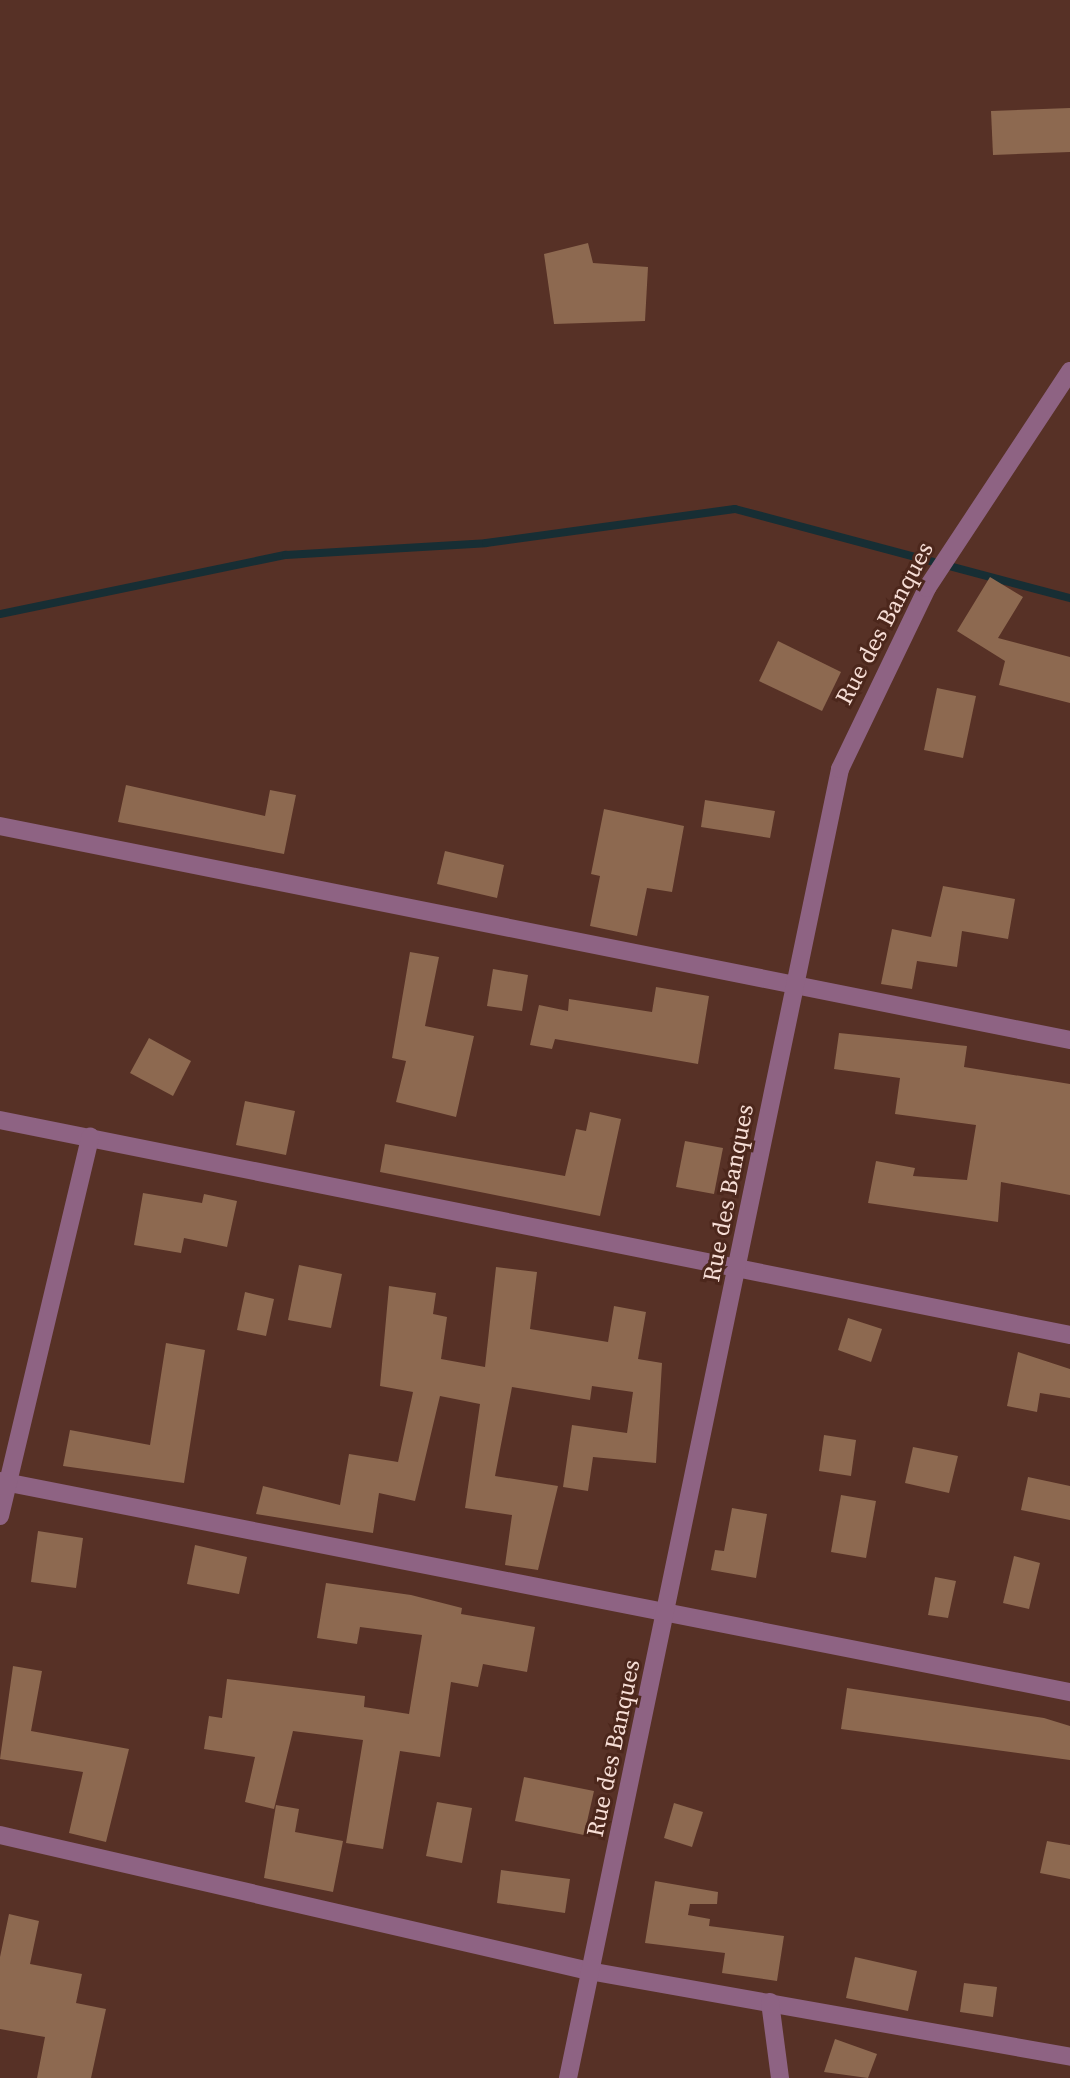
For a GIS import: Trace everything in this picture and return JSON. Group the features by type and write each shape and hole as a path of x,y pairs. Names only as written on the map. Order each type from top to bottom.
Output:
{"street":[{"name":"Rue des Banques","path":"568,2078 668,1610 840,769 861,715 927,588 1070,371"},
{"path":"0,826 794,987 1070,1040"},
{"path":"0,1120 737,1272 1070,1335"},
{"path":"0,1517 4,1482 90,1137"},
{"path":"4,1482 668,1610 1070,1692"},
{"path":"0,1835 589,1970 1070,2057"},
{"path":"770,2002 780,2078"}],"building":[{"path":"1070,108 1070,152 993,155 991,111"},
{"path":"588,243 593,263 648,267 645,321 554,324 544,254"},
{"path":"990,577 1023,597 998,638 1070,657 1070,703 999,685 1005,661 957,631"},
{"path":"778,641 841,672 822,711 759,681"},
{"path":"937,688 976,696 963,758 924,750"},
{"path":"126,785 265,816 270,790 296,795 284,854 118,822"},
{"path":"705,800 775,811 770,838 701,827"},
{"path":"604,809 684,826 672,892 647,888 637,936 590,926 600,876 591,874"},
{"path":"445,851 504,865 497,898 437,884"},
{"path":"943,886 1015,899 1008,939 962,931 957,967 917,961 912,989 881,984 892,929 931,937"},
{"path":"410,952 439,957 425,1026 474,1036 456,1117 396,1102 406,1061 392,1058"},
{"path":"493,969 528,975 522,1011 487,1006"},
{"path":"656,987 709,996 698,1064 555,1039 552,1049 530,1045 539,1005 568,1011 569,999 652,1012"},
{"path":"839,1033 967,1046 964,1067 1070,1084 1070,1195 1001,1182 998,1222 868,1203 876,1161 915,1168 913,1176 967,1180 976,1125 895,1114 900,1078 834,1069"},
{"path":"149,1038 191,1061 173,1096 130,1073"},
{"path":"245,1101 295,1111 286,1155 236,1145"},
{"path":"590,1112 621,1119 600,1216 380,1172 385,1144 565,1176 576,1129 586,1131"},
{"path":"685,1141 723,1148 714,1194 676,1187"},
{"path":"143,1193 202,1203 204,1194 237,1201 227,1247 184,1238 181,1253 134,1245"},
{"path":"299,1265 342,1274 331,1328 288,1320"},
{"path":"496,1267 537,1272 530,1329 608,1342 614,1306 646,1312 638,1359 662,1363 656,1463 593,1457 588,1491 563,1487 572,1425 627,1433 633,1392 592,1386 590,1400 512,1387 495,1476 558,1486 538,1570 505,1565 512,1515 465,1508 480,1404 440,1396 415,1501 379,1493 373,1533 256,1514 263,1486 340,1505 349,1454 398,1462 413,1392 380,1386 389,1286 436,1293 433,1314 447,1317 441,1359 485,1367"},
{"path":"245,1292 274,1299 266,1336 237,1330"},
{"path":"848,1318 882,1329 871,1362 838,1350"},
{"path":"166,1343 205,1350 184,1483 63,1466 70,1430 150,1445"},
{"path":"1018,1352 1070,1369 1070,1398 1040,1393 1037,1412 1007,1406"},
{"path":"824,1435 856,1440 851,1476 819,1471"},
{"path":"913,1447 958,1456 949,1493 905,1483"},
{"path":"1028,1477 1070,1486 1070,1520 1021,1510"},
{"path":"841,1495 876,1501 866,1558 831,1552"},
{"path":"732,1508 767,1514 756,1578 711,1570 715,1550 724,1551"},
{"path":"38,1531 83,1538 76,1588 31,1582"},
{"path":"195,1545 247,1557 239,1594 187,1584"},
{"path":"1014,1556 1040,1563 1029,1609 1003,1603"},
{"path":"935,1577 956,1581 948,1618 928,1615"},
{"path":"326,1583 411,1595 462,1608 461,1614 535,1627 527,1672 483,1664 478,1687 451,1682 440,1757 400,1751 383,1849 346,1843 363,1740 293,1731 274,1809 245,1802 255,1757 204,1749 209,1716 222,1718 227,1679 365,1696 364,1707 409,1714 422,1635 360,1627 357,1644 317,1638"},
{"path":"13,1666 42,1671 31,1731 129,1749 106,1842 69,1833 83,1772 0,1759"},
{"path":"847,1688 1044,1718 1070,1726 1070,1760 841,1729"},
{"path":"524,1777 594,1791 584,1835 515,1821"},
{"path":"437,1802 472,1808 462,1863 426,1856"},
{"path":"674,1803 703,1812 692,1847 664,1838"},
{"path":"276,1805 299,1809 295,1832 343,1841 333,1892 264,1878"},
{"path":"1047,1841 1070,1845 1070,1879 1040,1873"},
{"path":"501,1870 570,1879 565,1913 497,1903"},
{"path":"655,1881 718,1892 717,1904 690,1904 688,1915 710,1919 709,1926 784,1936 777,1981 722,1973 725,1953 645,1943"},
{"path":"9,1914 39,1921 30,1964 82,1974 76,2003 106,2009 91,2078 37,2078 45,2037 0,2029 0,1957"},
{"path":"855,1957 917,1971 908,2011 846,1998"},
{"path":"964,1983 997,1987 993,2017 960,2012"},
{"path":"835,2039 877,2054 868,2078 824,2072"}],"waterway":[{"path":"0,614 286,555 486,543 735,509 1070,598"}]}
